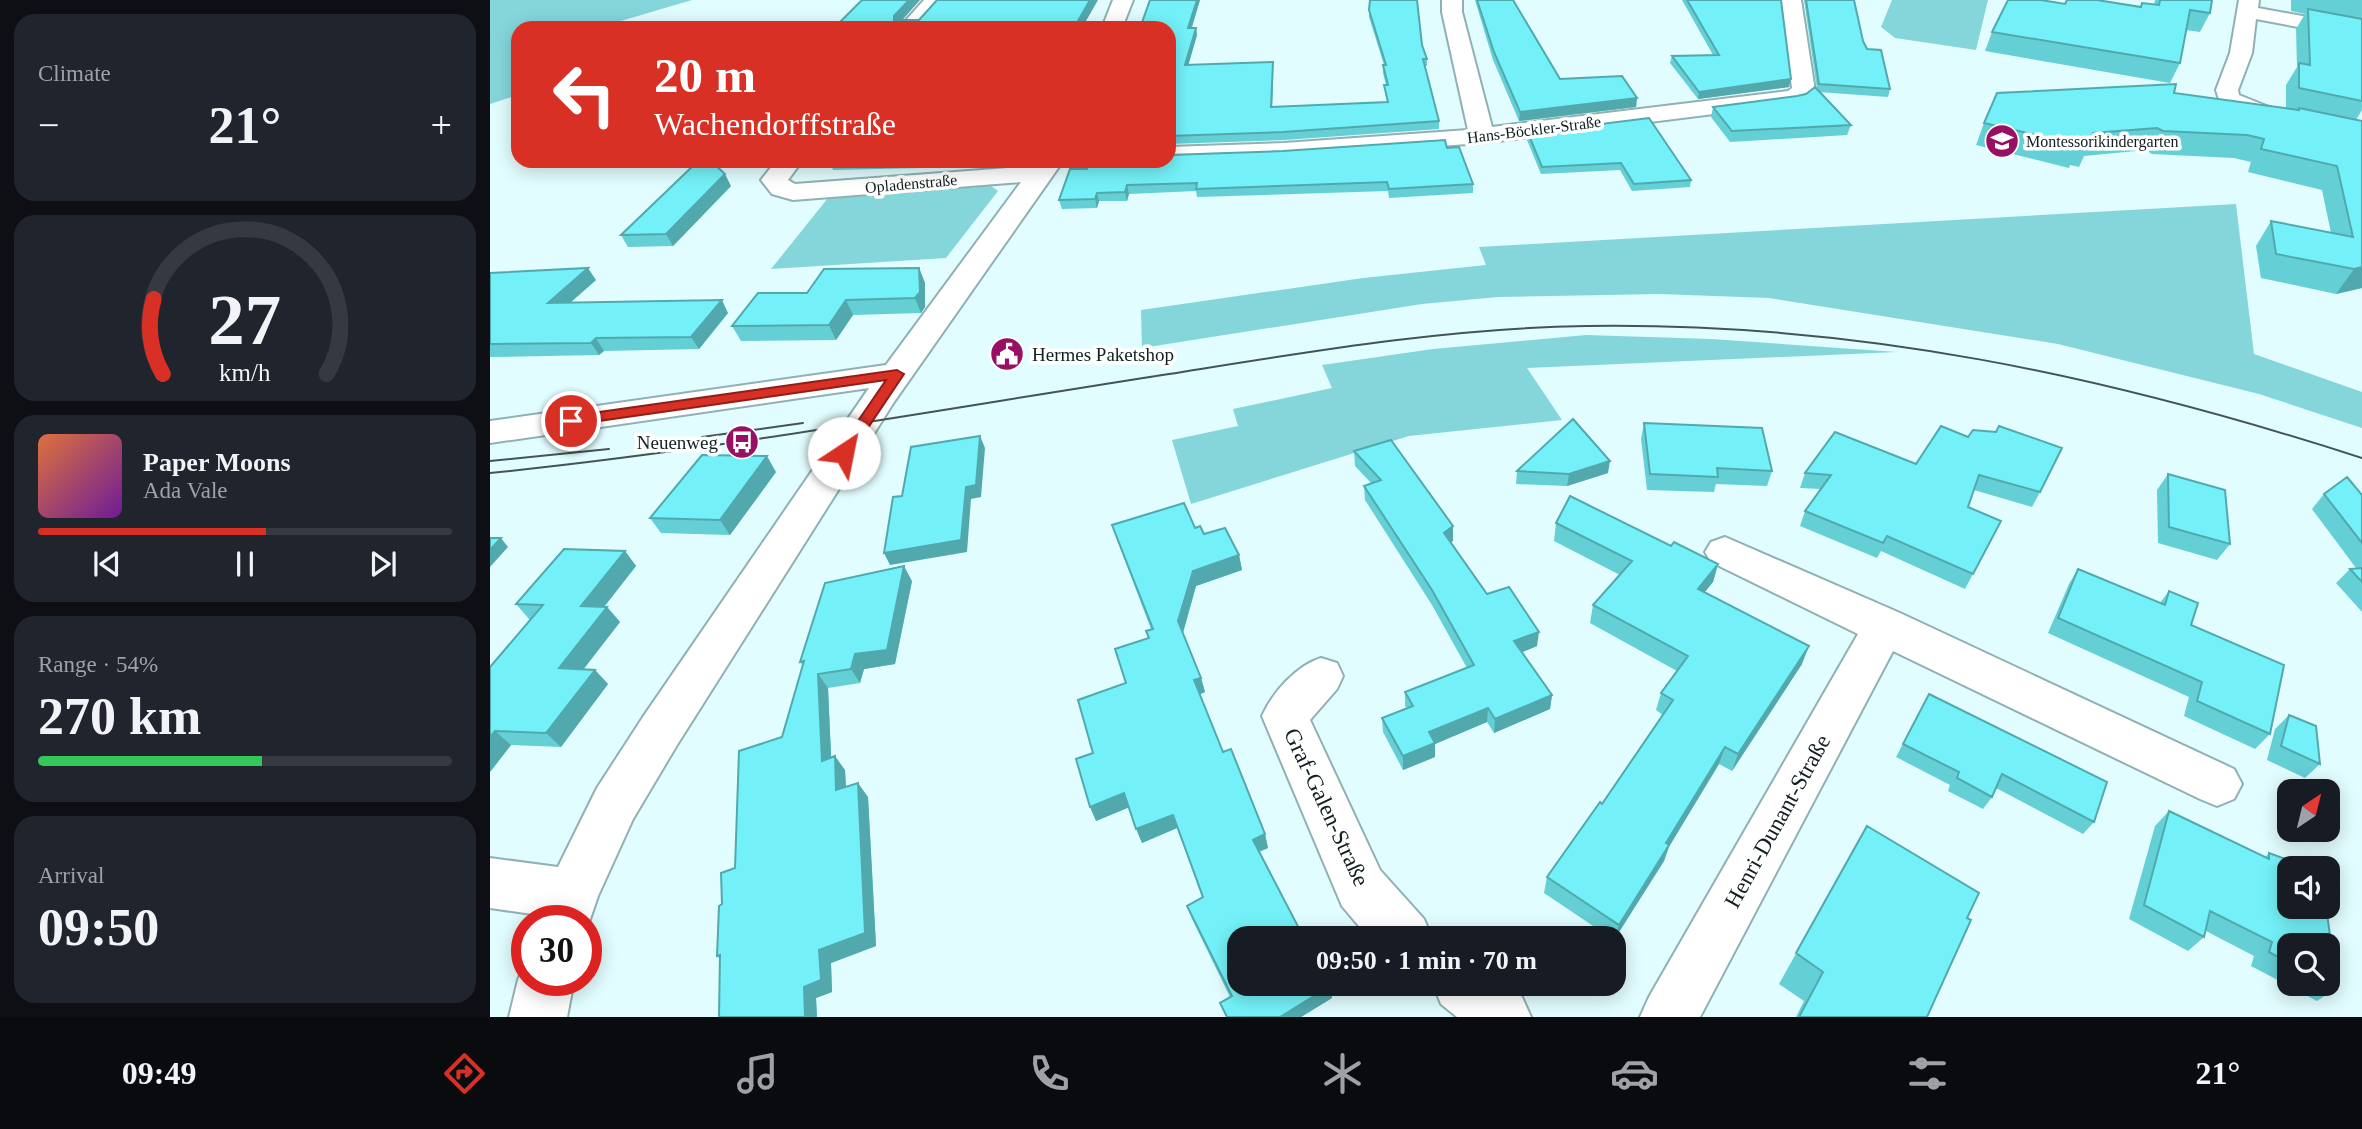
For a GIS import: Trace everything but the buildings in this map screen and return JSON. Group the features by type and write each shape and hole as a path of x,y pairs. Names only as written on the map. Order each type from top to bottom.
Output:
{"street":[{"path":"916,21 935,0"},
{"path":"1115,21 1123,0"},
{"path":"1452,0 1452,12 1482,136"},
{"name":"Hans-Böckler-Straße","path":"1176,154 1284,150 1482,136 1801,94 1804,91 1791,0"},
{"path":"2362,33 2249,6 2241,53 2227,90 2228,98 2240,106 2362,137"},
{"name":"Opladenstraße","path":"783,168 774,180 781,188 793,192 1036,168"},
{"path":"569,905 615,804 660,731 897,374 1045,168"},
{"path":"490,432 897,374"},
{"path":"1725,552 1885,625 2217,784"},
{"name":"Henri-Dunant-Straße","path":"1670,1017 1885,625"},
{"name":"Graf-Galen-Straße","path":"1321,676 1285,716 1361,888 1394,926"},
{"path":"490,883 562,905"},
{"path":"538,1017 543,996"},
{"path":"1476,996 1502,1017"}],"shaded area":[{"path":"490,0 692,0 621,21 511,21 511,97 490,104"},
{"path":"1892,0 1988,0 1976,50 1895,38 1881,27"},
{"path":"991,186 998,191 946,258 771,269 828,198"},
{"path":"2236,204 2254,354 2362,392 2362,428 2259,394 2058,344 1769,298 1659,294 1498,297 1422,304 1142,348 1141,310 1363,278 1486,265 1479,247"},
{"path":"1586,335 1712,339 1897,352 1527,368 1562,420 1409,436 1191,504 1172,440 1238,426 1233,409 1332,388 1322,365 1433,349"}],"tram line":[{"path":"490,473 745,441 1377,342 1481,331 1586,326 1687,327 1785,333 1883,344 1979,359 2170,402 2362,458"},
{"path":"702,437 803,423"},
{"path":"490,461 609,449"}],"place":[{"name":"Montessorikindergarten","path":"2002,141"},
{"name":"Hermes Paketshop","path":"1007,354"},
{"name":"Neuenweg","path":"742,442"}],"route":[{"path":"571,421 897,374 844,453"}]}
